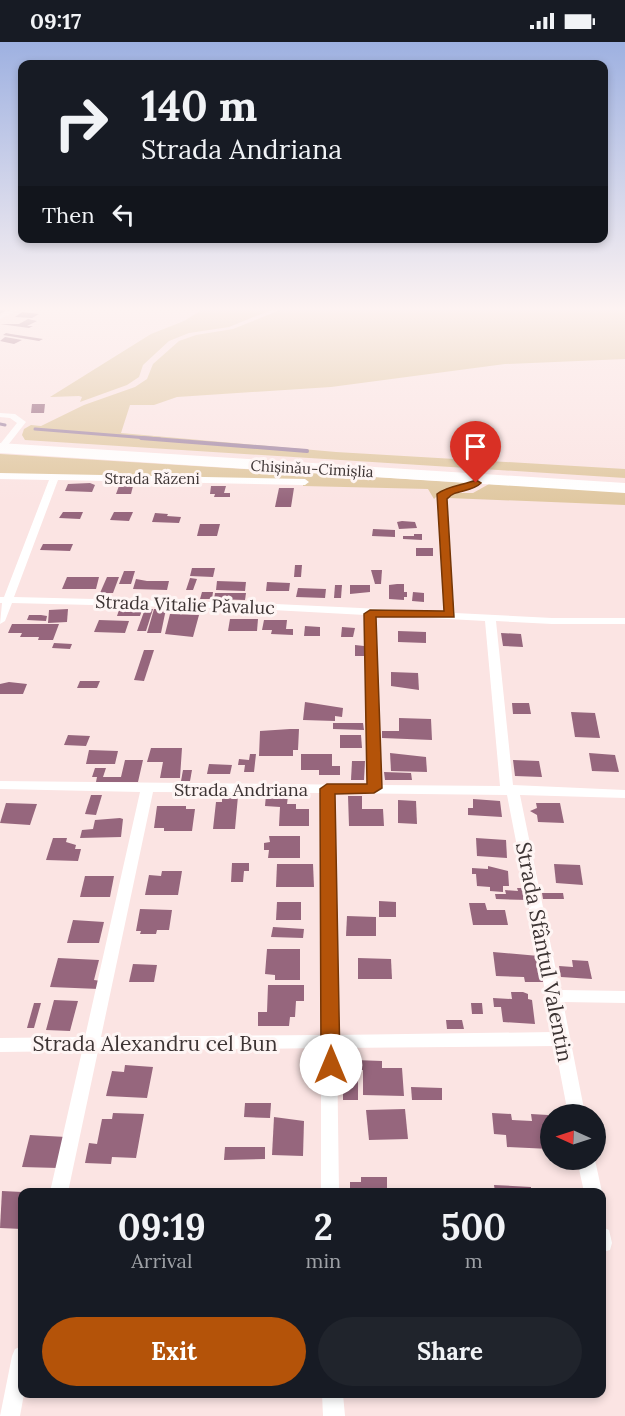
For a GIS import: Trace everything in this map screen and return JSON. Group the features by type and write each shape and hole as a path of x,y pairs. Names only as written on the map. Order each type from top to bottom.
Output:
{"highway":[{"name":"Chișinău-Cimișlia","path":"2,444 625,488"},
{"name":"Chișinău-Cimișlia","path":"2,444 625,482"}],"street":[{"path":"0,415 12,416 22,422 2,444"},
{"name":"Strada Răzeni","path":"0,476 305,482"},
{"path":"0,621 4,600 54,478"},
{"path":"450,614 442,494 470,488 477,479"},
{"name":"Strada Vitalie Păvaluc","path":"4,600 253,606 370,614 450,614 552,621 625,621"},
{"path":"370,614 374,788"},
{"name":"Strada Sfântul Valentin","path":"490,617 510,789 575,1104"},
{"name":"Strada Andriana","path":"0,785 147,790 510,789 625,794"},
{"path":"327,789 331,1043 330,1188"},
{"path":"60,1188 147,790"},
{"path":"553,996 625,997"},
{"name":"Strada Alexandru cel Bun","path":"0,1045 562,1039"},
{"path":"588,1170 592,1188"},
{"path":"9,1416 18,1374"},
{"path":"333,1398 334,1416"}],"shaded area":[{"path":"87,374 140,374 127,385 80,402 82,397 79,396 50,397"},
{"path":"149,374 428,374 331,387 177,397 154,405 130,405 121,433 336,452 625,469 625,478 25,440 22,435 24,429 31,425 41,426 84,405 135,387 147,379"},
{"path":"0,454 472,483 440,493 434,499 428,489 303,486 303,480 0,474"},
{"path":"489,484 625,492 625,505 448,498 454,493 473,493"}],"building":[{"path":"32,404 45,404 44,413 31,413"},
{"path":"90,483 95,485 92,492 65,491 68,484"},
{"path":"119,486 133,486 131,494 116,494"},
{"path":"211,486 226,486 224,493 230,493 230,497 214,497 215,494 210,494"},
{"path":"279,488 294,488 291,507 275,507"},
{"path":"63,512 83,512 80,519 59,518"},
{"path":"114,512 133,512 129,521 110,520"},
{"path":"155,513 181,517 179,523 152,522"},
{"path":"397,522 415,522 417,528 399,529"},
{"path":"200,524 220,524 217,536 197,536"},
{"path":"373,529 395,530 395,537 372,536"},
{"path":"414,534 422,534 422,540 403,539 403,536 414,536"},
{"path":"43,544 73,544 70,551 40,550"},
{"path":"416,548 433,548 433,556 416,556"},
{"path":"295,565 302,565 301,577 294,577"},
{"path":"192,568 215,568 213,577 190,576"},
{"path":"371,570 382,570 381,584 375,584"},
{"path":"124,571 135,571 131,584 119,584"},
{"path":"67,577 99,577 96,589 62,589"},
{"path":"107,577 119,577 113,593 100,593"},
{"path":"190,578 197,579 193,590 186,590"},
{"path":"136,579 169,581 167,590 133,589"},
{"path":"217,581 246,582 245,591 216,590"},
{"path":"267,582 290,583 289,591 266,591"},
{"path":"404,584 407,597 404,597 404,600 389,599 389,585"},
{"path":"335,585 342,585 341,598 334,598"},
{"path":"350,585 370,585 370,592 350,594"},
{"path":"298,588 326,589 325,598 296,597"},
{"path":"202,592 213,592 212,599 200,599"},
{"path":"413,592 424,593 424,602 412,601"},
{"path":"215,593 246,593 245,600 214,599"},
{"path":"68,609 67,622 48,623 49,610"},
{"path":"145,609 153,609 146,631 137,631"},
{"path":"154,609 166,609 161,633 147,633"},
{"path":"119,610 142,610 140,616 117,616"},
{"path":"170,614 199,615 193,637 165,634"},
{"path":"29,615 47,616 46,621 27,620"},
{"path":"230,619 258,619 257,631 228,631"},
{"path":"99,620 129,621 125,633 94,632"},
{"path":"264,620 287,620 286,629 293,629 293,635 271,634 272,630 262,630"},
{"path":"12,624 59,624 53,640 38,640 39,637 20,637 22,633 8,633"},
{"path":"305,626 320,627 320,636 304,636"},
{"path":"342,627 355,628 353,637 341,637"},
{"path":"398,631 426,632 426,643 398,642"},
{"path":"501,633 521,634 523,647 503,646"},
{"path":"54,643 72,644 70,649 52,648"},
{"path":"355,645 364,646 364,656 355,656"},
{"path":"144,650 154,650 144,681 134,680"},
{"path":"391,672 418,673 419,690 391,686"},
{"path":"80,681 100,681 97,688 77,688"},
{"path":"9,682 27,684 23,694 0,694 0,684"},
{"path":"305,702 343,708 342,717 335,716 335,721 303,720"},
{"path":"512,703 529,703 531,714 513,714"},
{"path":"571,712 595,713 600,738 575,737"},
{"path":"399,718 431,719 432,740 382,738 382,731 399,731"},
{"path":"333,723 363,723 364,730 333,729"},
{"path":"299,729 298,750 293,750 293,756 259,756 260,731"},
{"path":"68,735 90,736 86,746 64,745"},
{"path":"340,735 361,735 362,748 340,748"},
{"path":"151,748 182,748 180,778 160,778 163,762 147,762"},
{"path":"89,750 118,751 115,764 86,764"},
{"path":"390,753 426,757 427,772 391,771"},
{"path":"589,753 615,755 619,772 592,771"},
{"path":"250,754 256,754 254,772 244,772 245,765 238,765 239,759 249,760"},
{"path":"301,754 332,754 332,766 340,766 340,775 319,775 319,770 301,770"},
{"path":"125,760 143,760 138,782 96,782 97,777 92,777 95,768 106,768 103,777 121,777"},
{"path":"513,760 539,761 542,777 515,776"},
{"path":"352,761 365,761 364,780 351,780"},
{"path":"209,764 232,765 230,774 207,774"},
{"path":"183,770 192,770 190,781 181,781"},
{"path":"384,772 411,773 412,780 385,780"},
{"path":"91,795 102,795 96,815 85,814"},
{"path":"266,795 288,796 287,804 296,804 296,809 309,809 309,826 279,826 280,807 265,806"},
{"path":"222,796 238,796 235,829 213,829 216,802 222,802"},
{"path":"348,796 362,796 362,809 383,809 384,826 349,826"},
{"path":"473,799 500,801 502,817 468,815 468,808 473,808"},
{"path":"398,800 416,801 417,824 398,823"},
{"path":"6,803 37,804 30,825 0,823"},
{"path":"536,803 560,803 564,823 538,822 537,815 530,811 537,808"},
{"path":"157,806 186,806 186,809 195,809 192,831 164,831 164,828 154,828"},
{"path":"123,819 121,837 80,838 82,830 93,829 95,820"},
{"path":"269,836 300,836 300,858 268,858 269,850 264,850 264,843 270,842"},
{"path":"53,838 67,838 66,842 76,845 75,849 81,849 78,861 46,860"},
{"path":"476,838 506,840 507,858 477,856"},
{"path":"232,863 249,863 249,871 244,871 243,882 231,882"},
{"path":"277,864 313,864 314,887 276,887"},
{"path":"554,864 580,865 583,885 556,883"},
{"path":"488,866 508,871 509,886 503,886 503,892 490,891 490,887 477,886 476,874 472,874 472,868 488,869"},
{"path":"162,871 182,871 178,895 145,895 149,875 161,876"},
{"path":"85,876 114,876 110,897 80,897"},
{"path":"517,888 526,888 528,900 496,899 495,894 506,894 505,890 518,891"},
{"path":"542,893 563,893 564,899 543,899"},
{"path":"379,901 396,902 396,917 379,917"},
{"path":"277,902 301,902 301,920 276,920"},
{"path":"469,903 485,903 487,910 505,910 508,925 473,925"},
{"path":"140,909 172,910 169,930 157,930 156,934 140,934 141,931 136,931"},
{"path":"347,916 376,917 376,936 346,936"},
{"path":"73,920 104,922 99,943 67,943"},
{"path":"273,927 304,929 303,938 271,937"},
{"path":"267,949 300,949 300,980 275,980 275,975 265,974"},
{"path":"493,952 539,956 543,982 525,982 524,977 496,976"},
{"path":"58,958 99,960 94,980 101,981 99,989 50,987"},
{"path":"358,958 391,959 392,979 358,979"},
{"path":"572,960 588,961 592,979 561,977 559,966 573,967"},
{"path":"133,964 157,965 154,982 129,982"},
{"path":"268,985 304,985 304,1001 296,1001 295,1017 290,1017 289,1026 258,1026 258,1012 267,1012"},
{"path":"511,992 528,994 528,999 532,1000 535,1024 503,1022 501,1007 494,1007 493,998 512,999"},
{"path":"54,1000 78,1001 70,1031 46,1030"},
{"path":"34,1003 41,1003 34,1028 27,1028"},
{"path":"471,1003 482,1003 483,1014 472,1014"},
{"path":"446,1020 462,1020 464,1029 447,1029"},
{"path":"355,1060 382,1061 382,1068 402,1068 404,1096 363,1095 363,1070 355,1070"},
{"path":"125,1065 153,1067 147,1098 106,1096 112,1071 124,1072"},
{"path":"343,1080 358,1080 358,1100 343,1100"},
{"path":"411,1087 442,1088 442,1100 412,1100"},
{"path":"245,1103 271,1103 270,1118 244,1117"},
{"path":"405,1109 408,1139 369,1140 366,1110"},
{"path":"113,1113 144,1114 136,1158 112,1157 111,1164 85,1163 89,1143 97,1144 102,1119 112,1119"},
{"path":"492,1113 511,1114 512,1120 532,1121 531,1114 540,1115 540,1149 507,1147 506,1135 494,1134"},
{"path":"274,1117 304,1121 303,1156 272,1155"},
{"path":"30,1135 66,1137 58,1168 22,1167"},
{"path":"225,1147 265,1147 265,1159 224,1160"},
{"path":"361,1177 387,1177 387,1188 350,1188 350,1182 361,1182"},
{"path":"494,1185 531,1187 531,1188 494,1188"},
{"path":"2,1191 18,1192 18,1229 0,1228"}],"waterway":[{"path":"0,424 5,425"},
{"path":"35,429 160,439"},
{"path":"141,438 307,451"}],"route":[{"path":"331,1065 327,789 374,788 370,614 450,614 441,499 442,494 448,491 470,488 476,483"}]}
